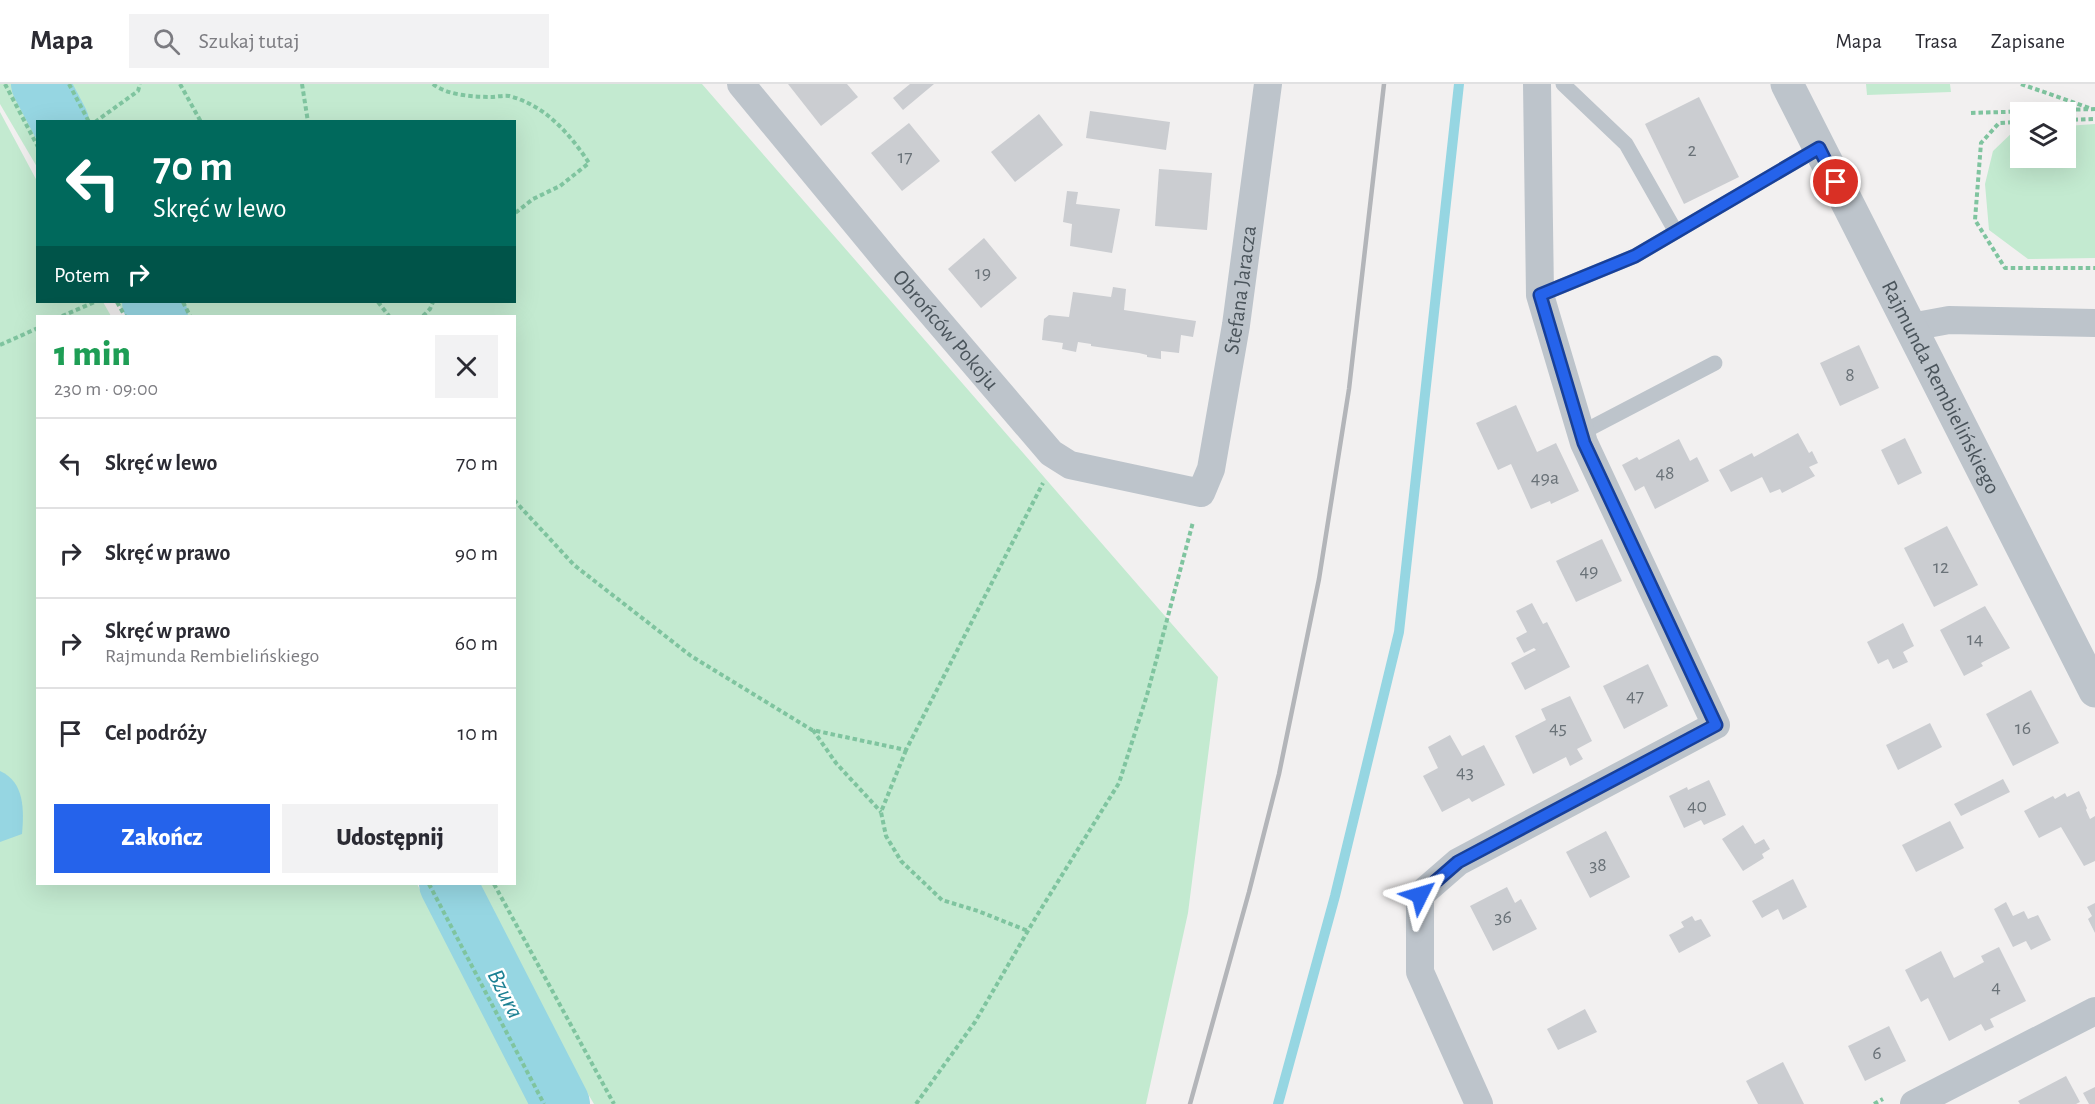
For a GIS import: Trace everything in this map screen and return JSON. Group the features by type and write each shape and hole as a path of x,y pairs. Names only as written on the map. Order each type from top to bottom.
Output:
{"street":[{"name":"Obrońców Pokoju","path":"741,84 887,261 1051,453 1070,465 1201,493"},
{"name":"Stefana Jaracza","path":"1201,493 1211,469 1236,325 1268,84"},
{"path":"1479,1104 1420,972 1420,895 1458,862 1716,725 1581,433 1540,295 1537,84"},
{"name":"Rajmunda Rembielińskiego","path":"1787,84 2095,691"},
{"path":"1911,327 1949,320 2095,323"},
{"path":"1927,1101 2095,1011"}],"lane":[{"path":"1563,84 1626,144 1676,232"},
{"path":"1540,295 1635,256 1819,148"},
{"path":"1581,433 1715,363"}],"path":[{"path":"4,84 36,143"},
{"path":"69,84 87,120"},
{"path":"98,120 138,91 140,84"},
{"path":"180,84 200,120"},
{"path":"302,84 308,120"},
{"path":"433,84 438,89 454,93 490,97 508,96 536,108 558,123 577,144 589,163 560,186 533,199 516,212"},
{"path":"2021,84 2094,109"},
{"path":"2076,110 2094,109"},
{"path":"1971,113 2010,112"},
{"path":"2076,120 2095,119"},
{"path":"2010,122 1999,123 1981,143 1975,219 2005,268 2095,268"},
{"path":"65,315 93,303"},
{"path":"0,345 36,329"},
{"path":"881,812 906,750 1048,475 1051,453"},
{"path":"916,1104 975,1022 1119,783 1147,695 1201,493"},
{"path":"516,502 574,565 682,649 812,730 906,750"},
{"path":"812,730 836,763 881,812 886,836 901,861 942,900 978,911 1028,931"},
{"path":"430,885 544,1104"},
{"path":"495,885 614,1104"}],"green space":[{"path":"0,84 702,84 1218,677 1188,913 1146,1104 594,1104 464,885 516,885 516,315 125,315 118,303 516,303 516,120 36,120 36,165 0,104"},
{"path":"1866,84 1950,84 1951,92 1867,95"},
{"path":"0,112 36,179 36,303 104,303 110,315 36,315 36,885 418,885 537,1104 0,1104"},
{"path":"2095,124 2095,258 2028,259 1989,230 1985,184 1993,151 2010,135 2010,168 2076,168 2076,125"}],"water":[{"path":"0,771 14,782 21,798 23,816 22,834 0,842"}],"building":[{"path":"788,84 847,84 858,97 821,126"},
{"path":"910,84 934,84 903,110 893,98"},
{"path":"1699,97 1739,177 1684,204 1645,124"},
{"path":"1090,111 1170,122 1166,150 1086,138"},
{"path":"1039,114 1063,145 1015,182 991,152"},
{"path":"909,123 940,161 902,191 871,153"},
{"path":"1159,169 1212,173 1207,230 1155,226"},
{"path":"1067,191 1078,192 1076,204 1120,209 1112,253 1070,246 1072,224 1063,222"},
{"path":"984,238 1017,278 981,308 948,269"},
{"path":"1113,287 1126,289 1124,310 1196,321 1193,337 1181,335 1179,353 1161,351 1161,359 1078,342 1076,352 1062,349 1063,343 1042,340 1044,319 1049,315 1069,317 1073,292 1111,297"},
{"path":"1859,345 1879,388 1840,406 1820,363"},
{"path":"1516,405 1537,452 1556,443 1579,491 1551,504 1550,501 1531,509 1511,464 1498,470 1476,423"},
{"path":"1798,433 1809,453 1812,451 1818,463 1809,467 1815,476 1782,493 1780,489 1770,493 1762,477 1731,492 1719,470 1752,453 1754,457"},
{"path":"1905,438 1922,473 1898,485 1881,450"},
{"path":"1679,439 1690,461 1697,457 1709,481 1655,509 1644,486 1635,491 1622,465 1637,457 1639,460"},
{"path":"1947,526 1978,585 1934,607 1904,548"},
{"path":"1602,539 1622,581 1576,602 1556,561"},
{"path":"1532,603 1543,624 1547,622 1570,667 1525,690 1511,663 1536,650 1534,648 1524,653 1516,638 1527,632 1516,611"},
{"path":"1985,606 2010,648 1981,663 1983,666 1964,676 1940,630"},
{"path":"1903,623 1914,646 1903,652 1908,662 1893,669 1888,659 1878,664 1867,642"},
{"path":"1648,664 1668,706 1624,729 1603,686"},
{"path":"2031,690 2059,743 2013,766 1986,714"},
{"path":"1570,696 1592,741 1577,749 1583,759 1570,766 1566,757 1533,774 1515,736 1546,720 1541,709"},
{"path":"1930,723 1942,747 1898,770 1886,745"},
{"path":"1450,735 1462,756 1484,745 1505,785 1472,802 1469,798 1442,812 1423,776 1438,768 1428,747"},
{"path":"2003,779 2010,792 1961,816 1954,804"},
{"path":"1709,780 1726,815 1704,825 1701,820 1684,828 1669,796"},
{"path":"2079,791 2090,819 2095,816 2095,861 2084,866 2061,827 2039,838 2024,811 2053,796 2055,799 2065,793 2067,797"},
{"path":"1950,821 1964,848 1916,872 1902,845"},
{"path":"1743,825 1755,844 1764,839 1770,849 1762,854 1764,858 1743,871 1722,839"},
{"path":"1606,831 1630,877 1590,898 1566,852"},
{"path":"1793,879 1807,907 1783,920 1778,909 1762,918 1752,901"},
{"path":"1507,887 1515,903 1521,899 1537,929 1493,951 1470,906"},
{"path":"2006,902 2013,916 2024,911 2028,919 2038,915 2051,940 2031,950 2026,941 2013,947 1994,909"},
{"path":"2095,903 2095,933 2088,919 2092,916 2087,907"},
{"path":"1692,916 1695,921 1701,919 1711,936 1679,953 1669,935 1684,927 1681,922"},
{"path":"1999,947 2026,1001 1990,1019 1994,1027 1985,1031 1981,1024 1949,1041 1928,998 1921,1002 1905,970 1941,951 1954,978 1984,962 1981,956"},
{"path":"1585,1009 1597,1032 1558,1050 1547,1029"},
{"path":"1889,1026 1906,1061 1865,1081 1848,1046"},
{"path":"1783,1062 1804,1104 1758,1104 1746,1081"},
{"path":"2066,1076 2080,1102 2076,1104 2020,1104 2018,1101"},
{"path":"2095,1087 2095,1104 2089,1104 2083,1093"}],"waterway":[{"name":"Bzura","path":"40,84 59,120"},
{"path":"1278,1104 1335,896 1399,632 1459,84"},
{"name":"Bzura","path":"152,303 158,315"},
{"name":"Bzura","path":"449,885 561,1104"}],"railway":[{"path":"1190,1104 1279,774 1319,579 1349,389 1384,84"}],"route":[{"path":"1420,895 1458,862 1716,725 1584,443 1540,295 1635,256 1819,148 1836,182"}]}
